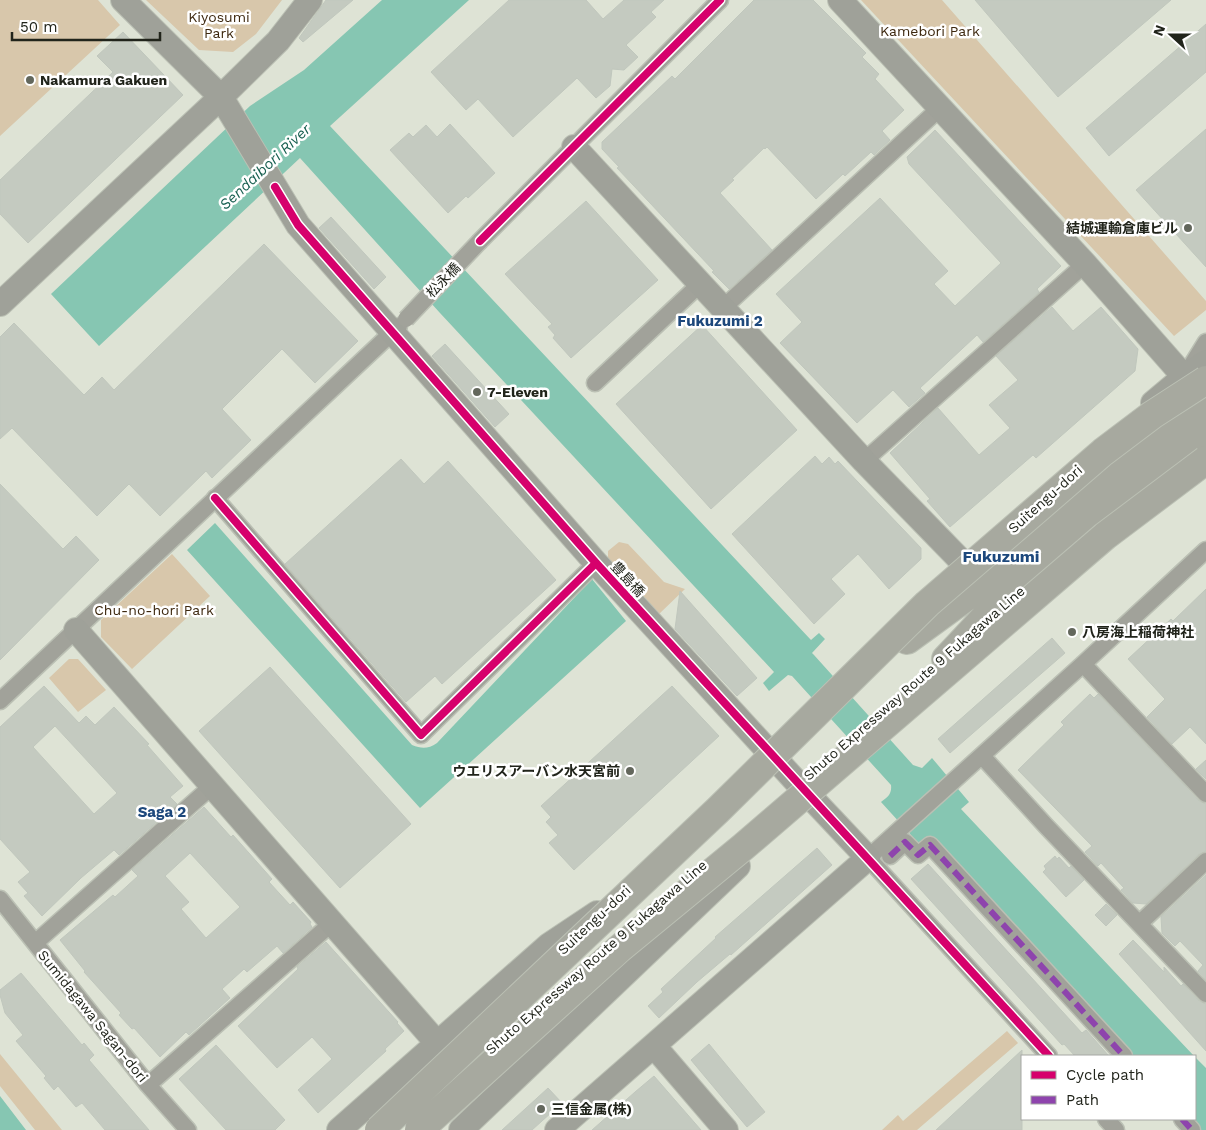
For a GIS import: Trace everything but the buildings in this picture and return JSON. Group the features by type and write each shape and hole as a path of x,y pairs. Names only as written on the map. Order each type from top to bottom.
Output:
{"highway":[{"name":"Shuto Expressway Route 9 Fukagawa Line","path":"380,1130 718,810 927,604 1103,452 1152,415 1195,378"},
{"path":"936,669 1080,504 1160,442 1206,412"},
{"path":"907,640 1027,563 1172,457 1206,436"},
{"name":"Shuto Expressway Route 9 Fukagawa Line","path":"419,1130 619,949 957,664 1104,536 1206,460"}],"street":[{"name":"豊島橋","path":"124,0 221,97 298,225 399,325 596,563 802,788 879,857"},
{"path":"0,304 221,97 278,41 310,0"},
{"name":"松永橋","path":"0,701 399,325 720,0"},
{"path":"840,0 1085,264 1195,378 1206,401"},
{"path":"723,308 941,107"},
{"path":"574,147 864,461 968,568"},
{"path":"864,461 1085,264"},
{"path":"595,383 700,284"},
{"path":"1195,378 1206,342"},
{"name":"Suitengu-dori","path":"370,1130 613,902 776,759 907,640 968,568 1157,399 1195,378 1206,362"},
{"path":"429,1130 772,815 936,669 1050,587 1156,500 1206,469"},
{"path":"215,498 421,735 596,563"},
{"path":"879,857 901,828 1206,550"},
{"path":"76,630 438,1043"},
{"path":"1083,664 1206,794"},
{"path":"982,756 1206,994"},
{"path":"35,943 212,786"},
{"path":"461,1130 756,848 772,815"},
{"path":"557,1130 879,857 905,842 918,855 930,845 1123,1055"},
{"path":"879,857 1048,1055"},
{"path":"1140,923 1206,861"},
{"name":"Sumidagawa Sagan-dori","path":"0,900 148,1085 188,1130"},
{"path":"339,1130 549,945 613,902"},
{"path":"148,1085 333,922"},
{"path":"654,1046 726,1130"},
{"path":"1107,1120 1116,1130"},
{"path":"1183,1120 1192,1130"}],"green space":[{"name":"Nakamura Gakuen","path":"0,0 98,0 120,25 0,136"},
{"name":"Kiyosumi Park","path":"146,0 282,0 256,34 233,52 199,50"},
{"name":"Kamebori Park","path":"861,0 942,0 1206,301 1206,310 1174,336"},
{"path":"619,542 628,544 664,582 685,589 658,615 608,558 608,551"},
{"name":"Chu-no-hori Park","path":"172,554 210,596 132,669 101,637 101,620"},
{"path":"69,659 78,659 106,690 78,712 49,678"},
{"path":"1007,1031 1018,1043 917,1130 882,1130 898,1115 903,1121"},
{"path":"0,1054 62,1130 35,1130 0,1086"}],"water":[{"name":"Sendaibori River","path":"382,0 469,0 330,126 811,640 819,633 825,639 812,653 913,765 922,768 932,758 969,802 961,809 1193,1055 1130,1055 921,846 881,802 889,795 891,785 792,676 788,675 769,691 763,683 774,672 440,313 300,158 99,346 51,294 250,106 304,70"},
{"path":"215,523 412,745 419,747 425,748 437,743 592,579 626,621 420,808 187,550"},
{"path":"1196,1058 1206,1068 1206,1130 1199,1130 1190,1120 1196,1120"},
{"path":"0,1096 26,1130 0,1130"}],"marked path":[{"path":"890,856 905,842 918,855 930,845 1123,1055"},
{"path":"1183,1120 1192,1130"}],"cycle path":[{"path":"480,241 720,0"},
{"path":"275,187 298,225 596,563 1048,1055"},
{"path":"215,498 421,735 596,563"}],"place":[{"name":"Nakamura Gakuen","path":"30,80"},
{"name":"結城運輸倉庫ビル","path":"1188,228"},
{"name":"7-Eleven","path":"477,392"},
{"name":"八房海上稲荷神社","path":"1072,632"},
{"name":"ウエリスアーバン水天宮前","path":"630,771"},
{"name":"三信金属(株)","path":"541,1109"}],"district":[{"name":"Fukuzumi 2","path":"720,321"},
{"name":"Fukuzumi","path":"1001,556"},
{"name":"Saga 2","path":"162,812"}]}
